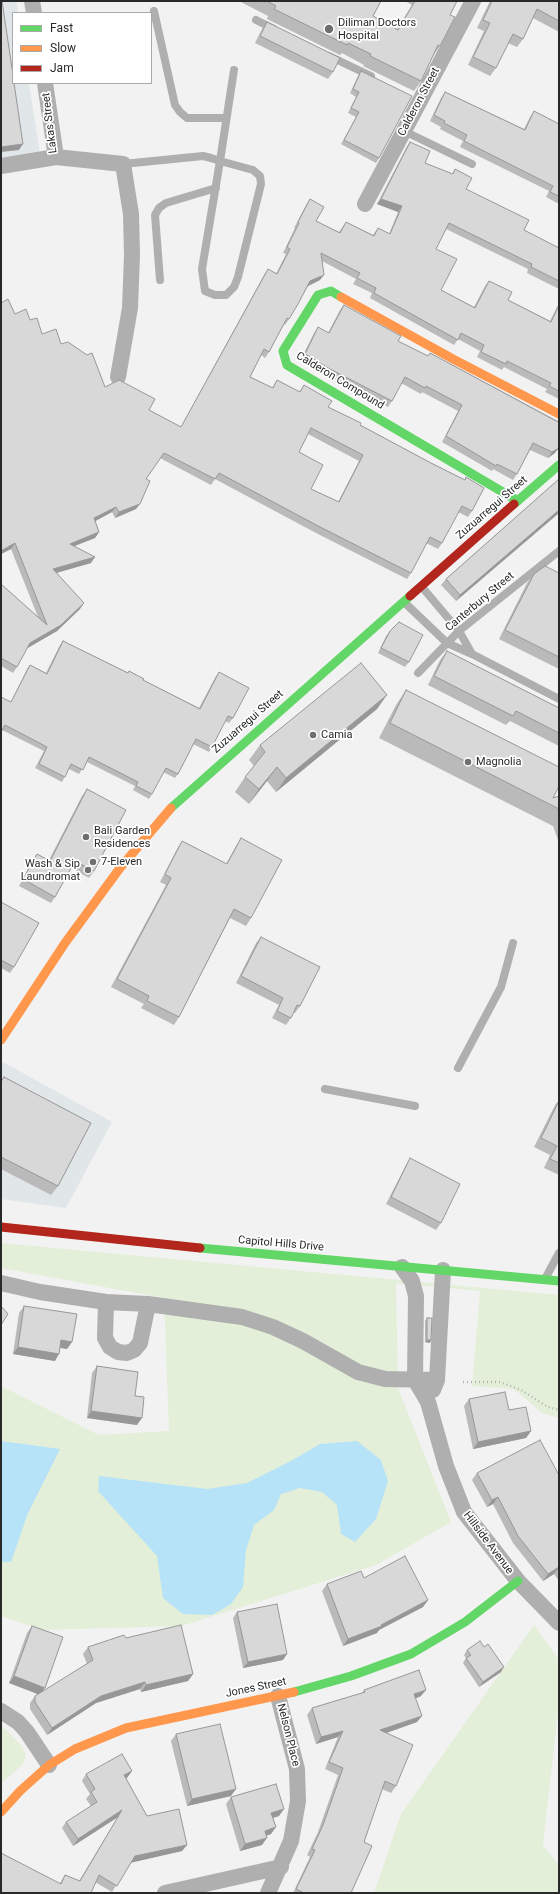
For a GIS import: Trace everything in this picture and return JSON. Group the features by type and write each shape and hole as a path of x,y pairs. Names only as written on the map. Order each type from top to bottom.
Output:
{"street":[{"path":"32,1 34,12"},
{"name":"Calderon Street","path":"365,204 404,131 416,98 473,1"},
{"name":"Lakas Street","path":"1,166 56,157 45,84"},
{"path":"56,157 123,164 130,214 132,255 130,308 118,377"},
{"name":"Calderon Compound","path":"518,501 300,374 287,365 283,351 318,295 331,291 452,359 559,414"},
{"name":"Zuzuarregui Street","path":"1,1040 65,944 120,868 168,811 559,465"},
{"name":"Capitol Hills Drive","path":"1,1228 285,1257 559,1281"},
{"path":"402,1267 412,1281 416,1296 415,1380"},
{"path":"428,1402 437,1380 442,1270"},
{"path":"1,1282 40,1292 106,1302 148,1304 242,1317 273,1327 303,1341 358,1372 385,1379 437,1380"},
{"path":"106,1302 105,1338 110,1347 118,1352 127,1353 134,1350 140,1343 148,1304"},
{"name":"Hillside Avenue","path":"415,1380 428,1402 446,1466 464,1512 518,1581 559,1623"},
{"name":"Jones Street","path":"1,1812 20,1791 49,1765 75,1749 126,1728 278,1696 351,1676 412,1654 465,1622 518,1581"},
{"name":"Nelson Place","path":"268,1893 281,1867 290,1842 298,1801 297,1769 278,1696"},
{"path":"1,1711 18,1722 27,1732 49,1765"},
{"path":"165,1893 281,1867"}],"lane":[{"path":"154,11 175,105 187,118 226,118"},
{"path":"256,20 284,34"},
{"path":"320,51 376,79"},
{"path":"123,164 203,156 220,161 253,170 260,176 261,184 238,277 234,287 226,295 215,295 205,291 202,280 202,269 216,188 220,161 226,118 234,70"},
{"path":"404,131 472,164"},
{"path":"160,280 155,215 159,208 166,203 216,188"},
{"name":"Canterbury Street","path":"418,673 459,631 558,553"},
{"path":"421,586 459,631 472,654"},
{"path":"403,602 447,643 472,654 559,699"},
{"path":"458,1068 501,987 513,942"},
{"path":"325,1089 415,1106"},
{"path":"545,1280 559,1253"}],"path":[{"path":"463,1382 500,1382 521,1390 548,1407 559,1410"}],"shaded area":[{"path":"1,1 17,1 18,12 12,12 12,84 29,84 40,154 1,160"},
{"path":"1,1061 112,1122 66,1208 1,1199"}],"green space":[{"path":"1,1243 559,1295 559,1418 542,1413 514,1389 472,1386 480,1291 396,1283 398,1388 451,1522 376,1565 181,1626 42,1630 1,1616 1,1386 99,1435 169,1431 164,1298 1,1268"},
{"path":"534,1625 559,1660 559,1703 543,1845 559,1865 559,1893 374,1893 401,1814"},
{"path":"1,1725 21,1745 26,1755 23,1764 1,1784"}],"water":[{"path":"1,1441 60,1449 28,1513 11,1562 1,1562"},
{"path":"357,1441 381,1460 388,1481 376,1519 355,1542 341,1534 337,1505 322,1492 300,1488 281,1494 274,1510 254,1525 246,1550 243,1587 231,1604 212,1615 183,1614 163,1598 157,1556 98,1491 99,1476 207,1489 247,1483 291,1461 320,1444"}],"building":[{"path":"2,1 12,68 12,84 14,84 23,144 1,147"},
{"path":"267,1 381,1 373,16 398,30 415,1 457,1 450,15 455,17 440,46 438,45 421,81 370,56 371,54 348,43 347,45 274,9 276,6"},
{"path":"492,1 559,1 559,21 537,9 523,39 513,34 496,68 473,57 490,23 483,20"},
{"path":"267,22 340,58 333,72 260,36"},
{"path":"361,71 412,96 379,158 344,140 359,112 351,108 359,92 353,89"},
{"path":"445,92 525,130 534,111 559,124 559,196 550,192 553,186 464,141 467,135 444,123 445,121 434,115"},
{"path":"410,142 430,151 425,163 453,174 455,169 472,178 466,189 529,220 524,230 559,248 559,281 531,267 532,264 449,223 436,249 457,259 441,290 475,308 489,281 512,292 508,300 551,322 559,305 559,391 549,386 551,383 507,361 506,364 481,352 484,345 461,333 458,340 374,293 376,288 357,278 360,273 321,253 324,275 310,281 289,319 287,318 269,352 264,349 250,377 273,388 277,380 300,392 304,385 332,401 328,407 361,423 360,425 431,463 465,480 466,477 484,488 472,511 462,506 442,543 430,537 411,573 320,527 219,473 215,479 164,453 146,479 150,481 140,504 119,512 116,507 94,518 99,532 70,544 95,557 53,569 84,603 61,625 30,643 17,667 1,658 1,584 47,625 15,543 1,551 1,303 8,299 15,314 26,309 30,320 37,318 42,334 56,329 61,344 68,342 87,355 92,353 105,387 119,380 138,390 155,399 149,410 181,427 268,269 277,274 290,249 287,247 310,199 324,207 316,221 340,233 346,222 374,236 378,228 390,234 402,206 381,199","holes":["311,428 363,455 339,502 311,489 323,465 299,452"]},
{"path":"344,305 401,336 398,341 428,356 430,353 558,422 559,420 559,448 552,452 533,443 517,474 497,464 496,466 446,436 462,405 405,377 392,401 330,369 305,354 318,327 329,333"},
{"path":"559,479 559,510 460,595 446,579"},
{"path":"545,566 559,573 559,657 505,630 534,574"},
{"path":"399,622 423,635 409,662 381,648 390,631"},
{"path":"63,641 128,673 129,671 144,679 143,680 200,709 219,672 249,688 233,718 228,716 212,747 196,739 178,774 166,768 152,794 136,786 138,782 89,757 83,770 71,764 65,777 39,764 47,747 5,725 1,732 1,697 11,702 30,665 47,674"},
{"path":"447,651 559,708 559,733 516,711 513,716 434,676"},
{"name":"Camia","path":"361,663 387,695 286,778 277,767 259,789 245,777 265,752 260,745"},
{"path":"406,690 559,767 559,786 553,798 559,796 559,809 390,723"},
{"name":"Bali Garden Residences","path":"87,789 126,810 94,871 75,861 55,897 23,879 37,854 50,861"},
{"path":"241,838 282,860 251,918 234,909 179,1017 147,1001 149,996 117,979 171,878 165,874 182,841 227,864"},
{"path":"1,902 39,923 14,967 1,960"},
{"path":"261,937 320,967 300,1006 297,1005 291,1018 277,1011 283,998 241,976"},
{"path":"4,1077 91,1123 58,1186 1,1157 1,1082"},
{"path":"559,1101 559,1163 550,1159 557,1146 541,1138"},
{"path":"410,1158 460,1184 441,1223 391,1197"},
{"path":"1,1306 8,1314 1,1325"},
{"path":"24,1306 77,1314 72,1342 61,1340 59,1354 18,1347"},
{"path":"427,1318 432,1318 431,1340 427,1340"},
{"path":"97,1366 138,1372 135,1396 144,1397 142,1418 91,1411"},
{"path":"505,1392 509,1410 526,1407 531,1431 478,1442 469,1399"},
{"path":"540,1440 559,1475 559,1567 548,1574 518,1536 498,1497 492,1500 477,1473"},
{"path":"405,1556 428,1600 381,1625 382,1626 348,1639 327,1584 361,1571 364,1578"},
{"path":"277,1604 287,1654 248,1662 237,1612"},
{"path":"181,1625 193,1674 146,1685 145,1682 101,1696 52,1728 35,1702 35,1696 93,1660 88,1647 124,1635 126,1638"},
{"path":"32,1626 63,1637 45,1688 14,1676"},
{"path":"480,1641 484,1647 488,1644 504,1667 483,1682 466,1658 471,1655 467,1650"},
{"path":"419,1670 426,1690 414,1694 422,1716 380,1730 413,1745 396,1786 385,1781 364,1842 372,1846 351,1893 304,1893 296,1889 315,1850 312,1849 323,1825 343,1768 329,1762 343,1731 321,1737 312,1708 365,1692 364,1690"},
{"path":"220,1724 236,1789 192,1799 176,1734"},
{"path":"122,1754 132,1771 124,1775 147,1816 179,1809 187,1845 135,1856 117,1886 99,1875 91,1893 1,1893 1,1853 61,1884 65,1875 80,1881 122,1810 78,1839 66,1822 97,1802 91,1792 95,1789 86,1774"},
{"path":"276,1784 284,1809 271,1813 276,1827 265,1831 267,1838 245,1844 231,1797"}],"traffic: fast":[{"path":"341,297 331,291 318,295 283,351 287,365 518,501"},
{"path":"514,504 559,465"},
{"path":"171,808 410,596"},
{"path":"200,1248 559,1281"},
{"path":"294,1692 351,1676 411,1654 465,1622 518,1581"}],"traffic: slow":[{"path":"341,297 453,359 559,414"},
{"path":"1,1040 65,943 120,868 171,808"},
{"path":"1,1812 20,1791 49,1765 75,1749 126,1728 294,1692"}],"traffic: jam":[{"path":"410,596 514,504"},
{"path":"1,1227 200,1248"}],"place":[{"name":"Diliman Doctors Hospital","path":"329,29"},
{"name":"Camia","path":"313,735"},
{"name":"Magnolia","path":"468,762"},
{"name":"Bali Garden Residences","path":"86,837"},
{"name":"7-Eleven","path":"93,862"},
{"name":"Wash & Sip Laundromat","path":"88,870"}]}
